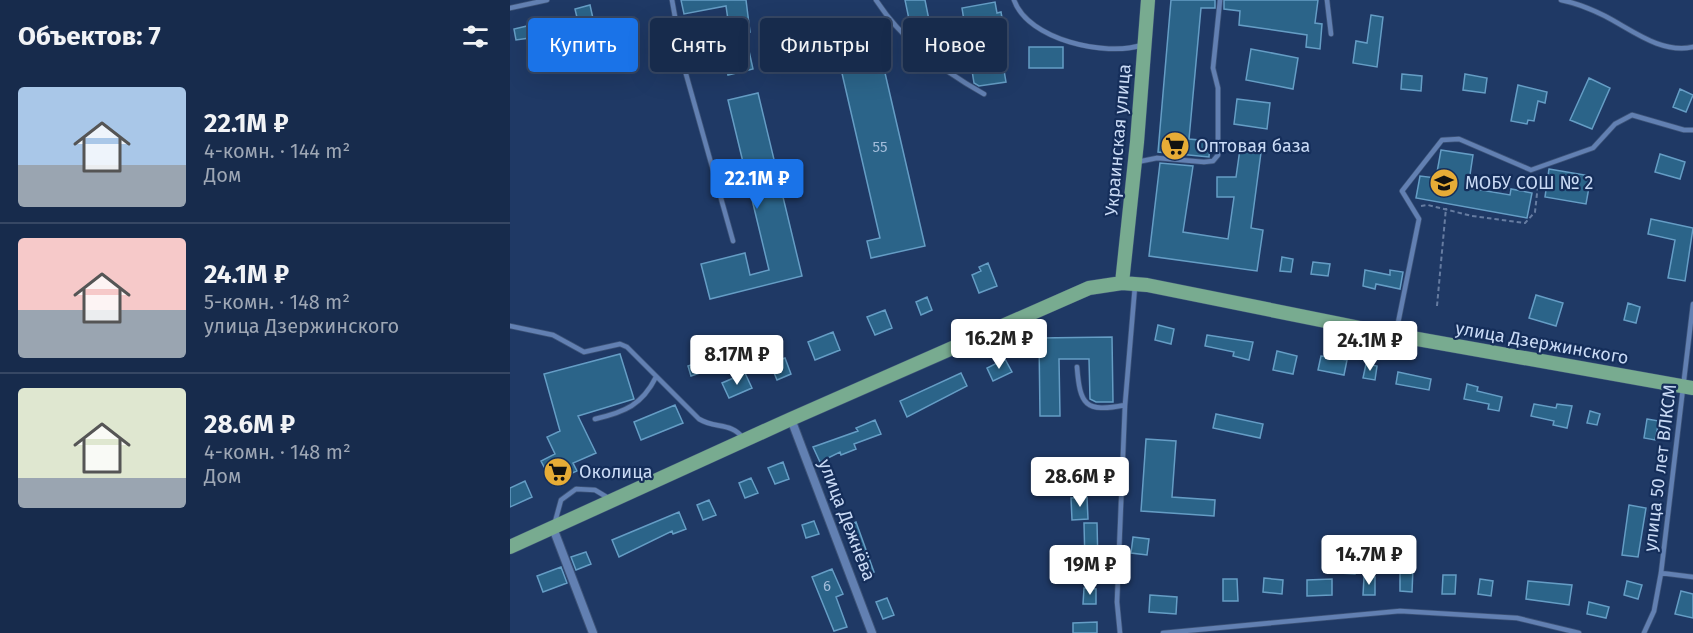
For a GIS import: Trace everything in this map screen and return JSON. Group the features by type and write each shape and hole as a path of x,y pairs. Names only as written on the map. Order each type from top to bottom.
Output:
{"main road":[{"name":"Украинская улица","path":"1128,283 1134,162 1148,0"},
{"name":"улица Дзержинского","path":"510,547 791,419 1089,288 1128,283 1395,335 1688,387"}],"street":[{"name":"улица Дежнёва","path":"791,419 872,633"},
{"path":"553,528 593,633"}],"lane":[{"path":"510,8 547,0"},
{"path":"672,0 684,67 733,241"},
{"path":"876,0 886,15 919,49 957,79 984,94"},
{"path":"1014,0 1025,20 1036,28 1060,38 1077,43 1126,50 1144,44"},
{"path":"1134,162 1157,158 1204,162 1213,161 1218,155 1218,88 1213,68 1220,0"},
{"path":"1327,0 1331,34"},
{"path":"1561,0 1606,16 1645,38 1667,46 1693,47"},
{"path":"1395,335 1419,219 1415,209 1403,196 1404,185 1442,140 1459,139 1494,153 1524,170 1540,169 1593,148 1615,124 1632,115 1684,130 1693,130"},
{"name":"Украинская улица","path":"1120,633 1117,602 1128,283"},
{"name":"улица 50 лет ВЛКСМ","path":"1644,633 1654,611 1661,573 1688,387 1693,304"},
{"path":"510,326 553,335 584,352 620,344 633,350 656,377 699,419 709,425 729,426 745,440"},
{"path":"1077,367 1079,393 1083,402 1106,409 1125,405"},
{"path":"596,419 621,413 635,406 649,390 656,377"},
{"path":"553,528 561,500 576,489 595,490 615,501"},
{"path":"1661,573 1693,577"},
{"path":"1163,633 1400,611 1517,618 1579,633"}],"path":[{"path":"1415,209 1428,205 1472,216 1524,223 1535,212 1540,169"},
{"path":"1437,306 1446,208"}],"building":[{"path":"681,0 746,0 750,32 748,32 748,18 728,18 726,6 684,14"},
{"path":"905,0 925,0 929,18 909,18"},
{"path":"1171,0 1215,0 1215,8 1201,8 1189,139 1210,141 1209,157 1158,152"},
{"path":"1224,0 1318,0 1315,23 1322,24 1320,49 1306,47 1307,35 1239,25 1240,11 1224,9"},
{"path":"995,2 997,13 1001,12 1002,18 964,18 962,8"},
{"path":"590,5 593,18 577,18 575,9"},
{"path":"1371,15 1383,17 1377,67 1353,63 1356,41 1367,43"},
{"path":"527,26 528,38 516,40 514,29"},
{"path":"1029,47 1063,47 1063,68 1029,68"},
{"path":"1251,49 1298,58 1293,89 1246,80"},
{"path":"748,51 753,69 748,70"},
{"path":"842,72 885,72 925,246 871,258 867,241 880,238"},
{"path":"972,72 1004,72 1006,82 979,86 974,83"},
{"path":"1402,74 1422,76 1421,91 1401,89"},
{"path":"1465,74 1487,78 1485,93 1463,90"},
{"path":"1589,78 1610,88 1592,129 1570,120"},
{"path":"1518,85 1547,92 1545,103 1538,101 1534,121 1528,120 1527,124 1511,121"},
{"path":"1680,89 1693,95 1686,112 1673,107"},
{"path":"758,93 802,276 710,299 701,264 745,253 750,275 769,270 728,100"},
{"path":"1237,99 1270,103 1267,129 1234,124"},
{"path":"1241,142 1262,145 1251,228 1263,230 1257,271 1149,256 1160,163 1193,166 1183,232 1228,239 1234,197 1217,197 1217,177 1236,177"},
{"name":"МОБУ СОШ № 2","path":"1441,150 1473,155 1468,188 1510,195 1511,189 1532,193 1527,218 1416,198 1420,176 1436,178"},
{"path":"1660,154 1685,162 1680,179 1655,172"},
{"path":"1549,169 1591,176 1586,204 1545,197"},
{"path":"1651,219 1693,228 1685,281 1668,278 1675,240 1648,234"},
{"path":"1282,257 1293,259 1291,272 1280,271"},
{"path":"1313,262 1330,264 1328,276 1311,274"},
{"path":"988,263 997,286 979,293 972,275 981,271 979,267"},
{"path":"1365,270 1390,275 1390,270 1403,272 1400,289 1376,284 1375,289 1363,286"},
{"path":"1536,295 1563,303 1556,326 1529,318"},
{"path":"927,297 932,310 921,315 916,302"},
{"path":"1628,303 1640,307 1636,323 1624,320"},
{"path":"885,310 892,328 875,335 867,317"},
{"path":"1158,325 1174,329 1171,344 1155,340"},
{"path":"833,332 840,350 815,360 808,342"},
{"path":"1207,335 1253,342 1249,360 1233,356 1234,352 1205,346"},
{"path":"1112,337 1113,402 1096,402 1090,399 1089,359 1059,359 1060,416 1040,416 1039,338"},
{"path":"1277,351 1297,356 1293,374 1273,370"},
{"path":"620,354 634,399 578,416 596,453 573,463 577,471 552,482 541,461 555,454 547,437 560,431 544,374"},
{"path":"1321,356 1347,360 1344,375 1318,370"},
{"path":"785,358 791,374 777,380 770,363"},
{"path":"1005,359 1012,372 993,381 987,368"},
{"path":"700,362 703,372 691,376 688,366"},
{"path":"1366,364 1377,366 1375,380 1363,378"},
{"path":"1398,372 1431,379 1429,390 1396,384"},
{"path":"745,373 752,388 729,398 722,383"},
{"path":"961,373 967,386 907,417 900,401"},
{"path":"1467,384 1478,387 1477,391 1502,397 1499,411 1488,409 1489,404 1464,399"},
{"path":"1534,404 1556,408 1557,404 1572,406 1567,428 1553,425 1554,421 1531,416"},
{"path":"675,405 683,423 641,440 634,422"},
{"path":"1590,411 1600,414 1597,425 1587,423"},
{"path":"1216,414 1263,424 1260,438 1213,428"},
{"path":"1647,419 1659,421 1655,440 1644,438"},
{"path":"875,420 881,434 854,444 856,449 841,455 840,452 820,462 813,447 858,431 856,428"},
{"path":"1146,439 1176,441 1172,497 1215,500 1214,516 1141,511"},
{"path":"783,462 789,479 775,484 768,468"},
{"path":"1104,469 1105,482 1088,483 1087,470"},
{"path":"751,478 758,493 745,498 739,483"},
{"path":"525,481 532,497 510,507 510,488"},
{"path":"1087,497 1088,519 1072,520 1071,498"},
{"path":"709,500 716,515 703,520 697,505"},
{"path":"1629,505 1646,508 1638,557 1622,555"},
{"path":"679,512 686,529 673,534 672,531 619,557 612,540"},
{"path":"814,521 819,534 806,538 802,525"},
{"path":"856,522 874,572 863,576 845,527"},
{"path":"1084,523 1097,523 1098,564 1085,564"},
{"path":"1133,537 1149,539 1147,555 1131,553"},
{"path":"586,552 591,564 576,570 571,557"},
{"path":"1341,559 1356,560 1355,574 1340,573"},
{"path":"561,567 567,583 543,592 537,576"},
{"path":"1400,567 1413,568 1412,592 1400,591"},
{"path":"832,569 843,594 836,597 847,627 834,631 812,577"},
{"path":"1443,575 1456,575 1455,594 1442,594"},
{"path":"1364,577 1375,577 1375,595 1363,595"},
{"path":"1264,578 1283,580 1282,594 1263,592"},
{"path":"1223,579 1237,579 1238,601 1223,601"},
{"path":"1332,579 1332,595 1307,596 1307,580"},
{"path":"1480,579 1493,581 1491,596 1478,594"},
{"path":"1528,581 1572,585 1569,605 1526,599"},
{"path":"1627,581 1642,585 1638,599 1624,595"},
{"path":"1084,588 1096,589 1096,604 1083,604"},
{"path":"1681,591 1693,594 1693,618 1675,614"},
{"path":"1150,595 1177,597 1176,614 1149,612"},
{"path":"887,598 894,615 883,619 876,602"},
{"path":"1589,602 1609,607 1606,618 1587,614"},
{"path":"1097,622 1097,633 1073,633 1073,623"}],"place":[{"name":"Оптовая база","path":"1175,146"},
{"name":"МОБУ СОШ № 2","path":"1444,183"},
{"name":"Околица","path":"558,472"}]}
